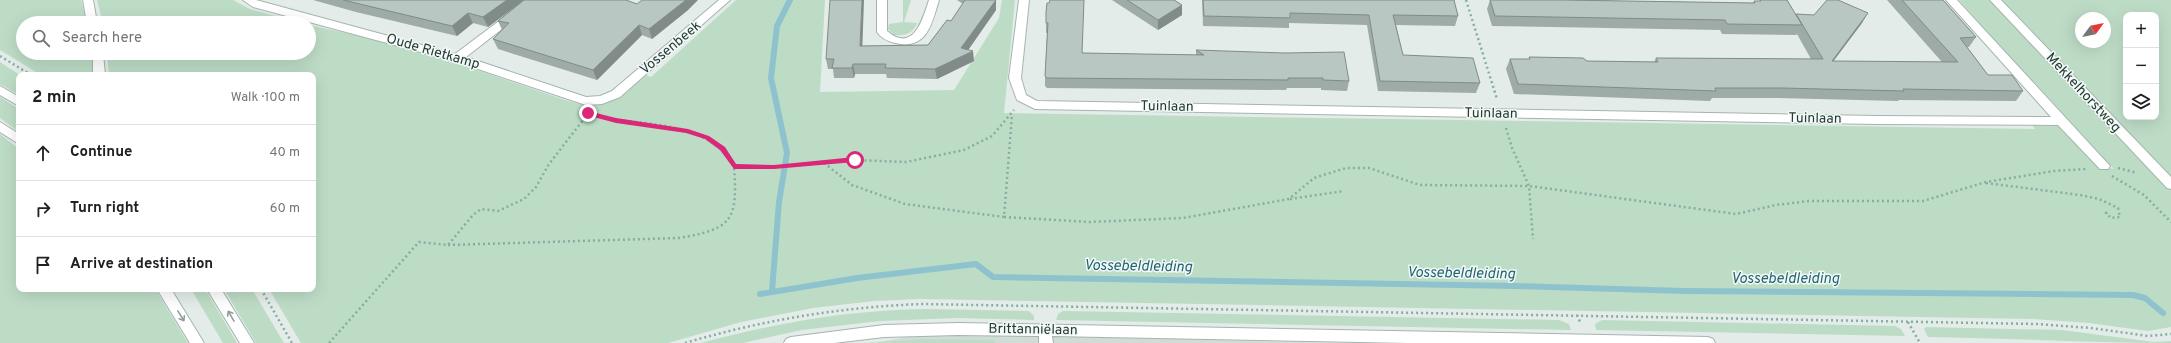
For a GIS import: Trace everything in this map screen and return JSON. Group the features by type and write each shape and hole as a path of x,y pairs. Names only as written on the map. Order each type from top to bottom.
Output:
{"street":[{"path":"88,0 91,16"},
{"name":"Oude Rietkamp","path":"248,0 256,5 298,16"},
{"path":"457,58 534,0"},
{"name":"Vossenbeek","path":"616,94 725,0"},
{"path":"882,0 882,32 887,38 896,41 918,37 924,30 934,0"},
{"path":"1021,97 1015,78 1024,0"},
{"path":"1951,0 2102,167"},
{"name":"Mekkelhorstweg","path":"1995,0 2169,182"},
{"name":"Oude Rietkamp","path":"316,21 457,58 586,101 602,100 616,94"},
{"path":"98,60 99,72"},
{"path":"0,90 16,100"},
{"name":"Tuinlaan","path":"1021,97 1035,105 1502,114 2061,121"},
{"path":"0,126 16,138"},
{"path":"166,292 197,343"},
{"path":"216,292 247,343"},
{"name":"Brittanniëlaan","path":"791,343 850,334 901,330 1046,337 1708,343"}],"path":[{"path":"1466,0 1512,148 1529,186 1533,239"},
{"path":"0,56 25,72"},
{"path":"734,167 792,166 855,160 906,162 964,150 992,136 1012,115 1021,97"},
{"path":"329,343 419,242 448,245 680,238 700,235 719,230 728,222 735,210 734,167 722,148 707,138 686,130 616,121 588,113 549,164 536,187 524,199 498,211 481,209 473,215 448,245"},
{"path":"1004,217 1012,115"},
{"path":"823,163 852,184 905,204 1004,217 1090,222 1183,218 1289,199 1344,191"},
{"path":"2102,167 2169,182"},
{"path":"2102,167 2151,199 2171,222"},
{"path":"1289,199 1314,178 1346,168 1369,168 1420,185 1529,186 1736,214 1776,205 1809,201 1923,201 1985,183 2054,171 2084,169 2090,171"},
{"path":"1985,183 2099,199 2118,208 2120,217 2111,218 2106,213 2109,212"},
{"path":"263,292 292,343"},
{"path":"685,343 721,332 794,316 850,308 901,304 2037,324 2090,328 2148,336 2171,334"},
{"path":"1908,321 1920,343"}],"shaded area":[{"path":"929,333 1333,343 874,343"}],"green space":[{"path":"0,0 81,0 85,16 16,16 16,60 0,50"},
{"path":"97,0 233,0 250,9 276,16 101,16"},
{"path":"736,0 825,0 820,92 954,90 999,18 1002,0 1015,0 1004,113 2035,129 2032,125 2062,126 2105,167 2114,169 2063,117 1959,0 1991,0 2171,190 2171,327 2148,331 2089,323 2033,319 920,299 874,301 813,308 741,322 668,343 301,343 271,292 316,292 316,72 109,72 108,60 316,60 316,27 364,37 445,59 568,101 585,105 601,104 619,98 646,75 651,77","holes":["1554,287 1874,292 1685,291"]},
{"path":"903,0 911,0 904,22 917,23 913,30 908,34 894,35 888,29 889,24 903,22"},
{"path":"2000,0 2171,0 2171,176"},
{"path":"16,60 94,60 96,72 36,72"},
{"path":"0,62 16,72 16,93 0,84"},
{"path":"0,97 16,107 16,130 0,118"},
{"path":"0,134 16,147 16,292 157,292 188,343 0,343"},
{"path":"193,292 207,292 237,343 223,343"},
{"path":"226,292 254,292 284,343 256,343"},
{"path":"925,309 1029,311 1034,316 1034,320 956,318 880,321 802,330 743,343 701,343 757,329 812,319 868,312"},
{"path":"1063,311 1559,320 1569,324 1571,330 1056,320 1058,314"},
{"path":"1602,320 1895,326 1901,329 1905,336 1596,330 1595,324"},
{"path":"1926,327 2062,330 2154,342 2171,341 2171,343 1928,337 1924,329"},
{"path":"923,339 995,340 995,343 865,343"}],"building":[{"path":"343,0 507,0 483,17 468,13 452,26"},
{"path":"524,0 626,0 637,4 642,0 686,0 649,29 639,25 593,70 493,39 509,23 498,21"},
{"path":"830,0 862,0 860,46 928,45 947,20 951,21 965,0 996,0 961,48 973,51 935,69 885,68 886,64 853,64 852,68 832,68 834,59 826,59"},
{"path":"1050,0 1084,0 1082,53 1204,55 1196,50 1284,53 1344,52 1349,81 1323,80 1323,78 1288,78 1288,80 1047,78 1045,76 1048,23 1046,23 1046,12 1047,3 1049,3"},
{"path":"1127,0 1174,0 1182,5 1158,20"},
{"path":"1203,0 1454,0 1458,16 1393,15 1403,55 1473,58 1480,83 1380,81 1369,15 1290,13 1290,18 1204,16"},
{"path":"1490,0 1755,3 1754,1 1761,1 1760,0 1787,0 1802,25 1727,24 1725,20 1495,16"},
{"path":"1827,0 1838,0 1868,13 1832,61 1958,62 1902,0 1943,0 1976,37 1960,38 1988,75 2012,75 2023,91 1715,88 1716,91 1518,84 1510,59 1530,59 1529,57 1583,58 1587,61 1658,62 1656,58 1823,59 1796,14 1814,15"}],"waterway":[{"path":"772,291 779,202 787,153 771,78 777,26 790,0"},
{"name":"Vossebeldleiding","path":"760,294 857,278 976,264 993,277 1515,286 1685,291 2133,295 2145,298 2163,313"}],"route":[{"path":"588,113 616,121 686,130 707,138 722,148 734,167 774,167 855,160"}]}
